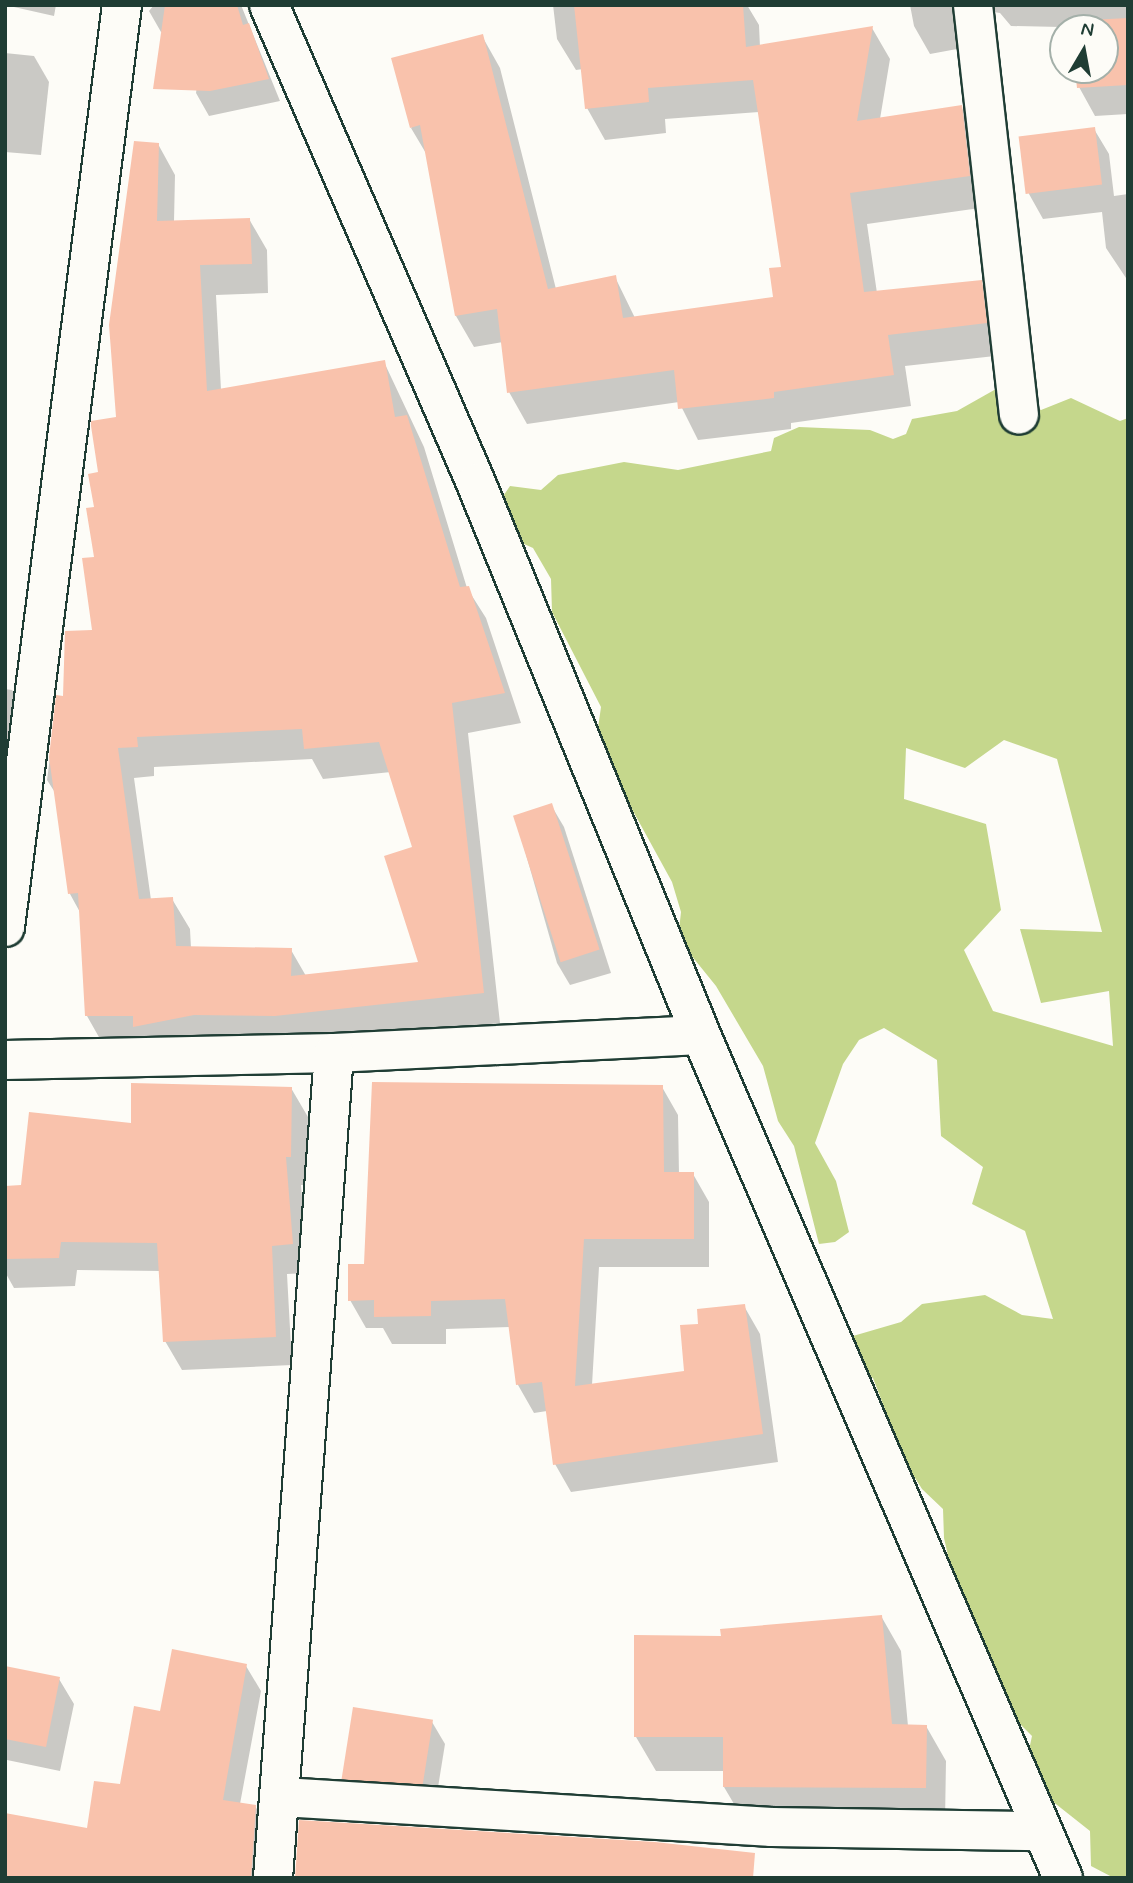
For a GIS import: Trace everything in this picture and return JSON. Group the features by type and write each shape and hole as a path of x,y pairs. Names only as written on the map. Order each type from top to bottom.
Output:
{"street":[{"path":"5,928 122,5"},
{"path":"269,5 476,483 701,1035 1063,1878"},
{"path":"973,5 1019,414"},
{"path":"5,1060 334,1053 701,1035"},
{"path":"273,1878 282,1797 334,1053"},
{"path":"282,1797 772,1827 1041,1831"}],"green space":[{"path":"996,389 1011,391 1041,410 1071,398 1120,421 1128,418 1128,1878 1114,1878 1091,1866 1090,1831 1023,1778 1032,1736 1006,1710 957,1595 944,1538 943,1509 922,1489 905,1462 873,1378 847,1359 853,1336 901,1322 922,1304 985,1295 1022,1315 1053,1319 1025,1231 972,1204 983,1167 941,1136 937,1060 884,1028 859,1040 843,1064 815,1143 836,1181 849,1232 835,1242 819,1244 794,1146 778,1121 763,1066 716,986 678,939 681,912 672,882 627,800 593,763 601,707 552,612 551,579 533,548 502,534 493,511 510,486 541,490 558,475 624,462 678,470 771,451 774,438 799,427 870,430 893,439 906,434 912,419 957,411","holes":["1004,740 1057,759 1102,932 1020,929 1041,1003 1109,991 1113,1046 993,1011 964,950 1001,910 986,824 904,799 906,748 965,768"]}],"building":[{"path":"165,5 237,5 243,25 249,23 269,79 210,91 153,89"},
{"path":"574,5 743,5 746,47 873,26 857,121 962,105 970,176 850,193 864,292 982,280 987,323 888,335 894,375 774,392 774,398 678,409 674,370 507,393 497,309 455,316 420,125 410,128 391,58 483,34 548,289 616,275 623,318 773,297 769,268 781,267 753,80 648,88 649,102 585,109"},
{"path":"1119,18 1128,18 1128,85 1077,88 1077,84 1119,84"},
{"path":"1095,127 1102,185 1026,194 1019,136"},
{"path":"134,141 159,143 157,221 250,218 252,264 200,265 207,391 385,360 395,417 407,415 460,587 469,586 505,693 452,703 484,993 275,1016 194,1015 133,1027 133,1016 85,1016 78,893 68,894 49,757 56,695 63,696 65,631 92,630 82,558 94,557 86,508 94,507 88,474 98,472 91,421 116,417 109,325","holes":["302,729 304,749 379,742 412,847 384,856 418,962 291,976 292,948 176,946 173,897 139,899 118,748 138,747 137,737"]},
{"path":"552,803 600,949 561,962 513,816"},
{"path":"372,1082 663,1085 664,1172 694,1172 694,1239 584,1239 575,1386 684,1371 680,1325 698,1324 697,1309 745,1304 763,1434 553,1465 542,1382 516,1385 505,1299 431,1301 431,1316 374,1317 374,1300 348,1301 348,1264 364,1264"},
{"path":"131,1083 292,1087 291,1157 286,1157 293,1244 272,1246 276,1337 163,1342 157,1243 61,1242 59,1258 5,1259 5,1186 21,1185 29,1112 131,1123"},
{"path":"882,1615 892,1724 927,1725 926,1788 723,1787 723,1737 634,1737 634,1635 721,1636 720,1629"},
{"path":"172,1649 247,1664 223,1800 256,1805 251,1878 5,1878 5,1813 87,1828 94,1781 120,1784 134,1706 160,1711"},
{"path":"5,1666 60,1677 46,1747 5,1739"},
{"path":"353,1707 433,1720 422,1792 342,1779"},
{"path":"299,1820 655,1842 755,1853 753,1878 295,1878"}]}
